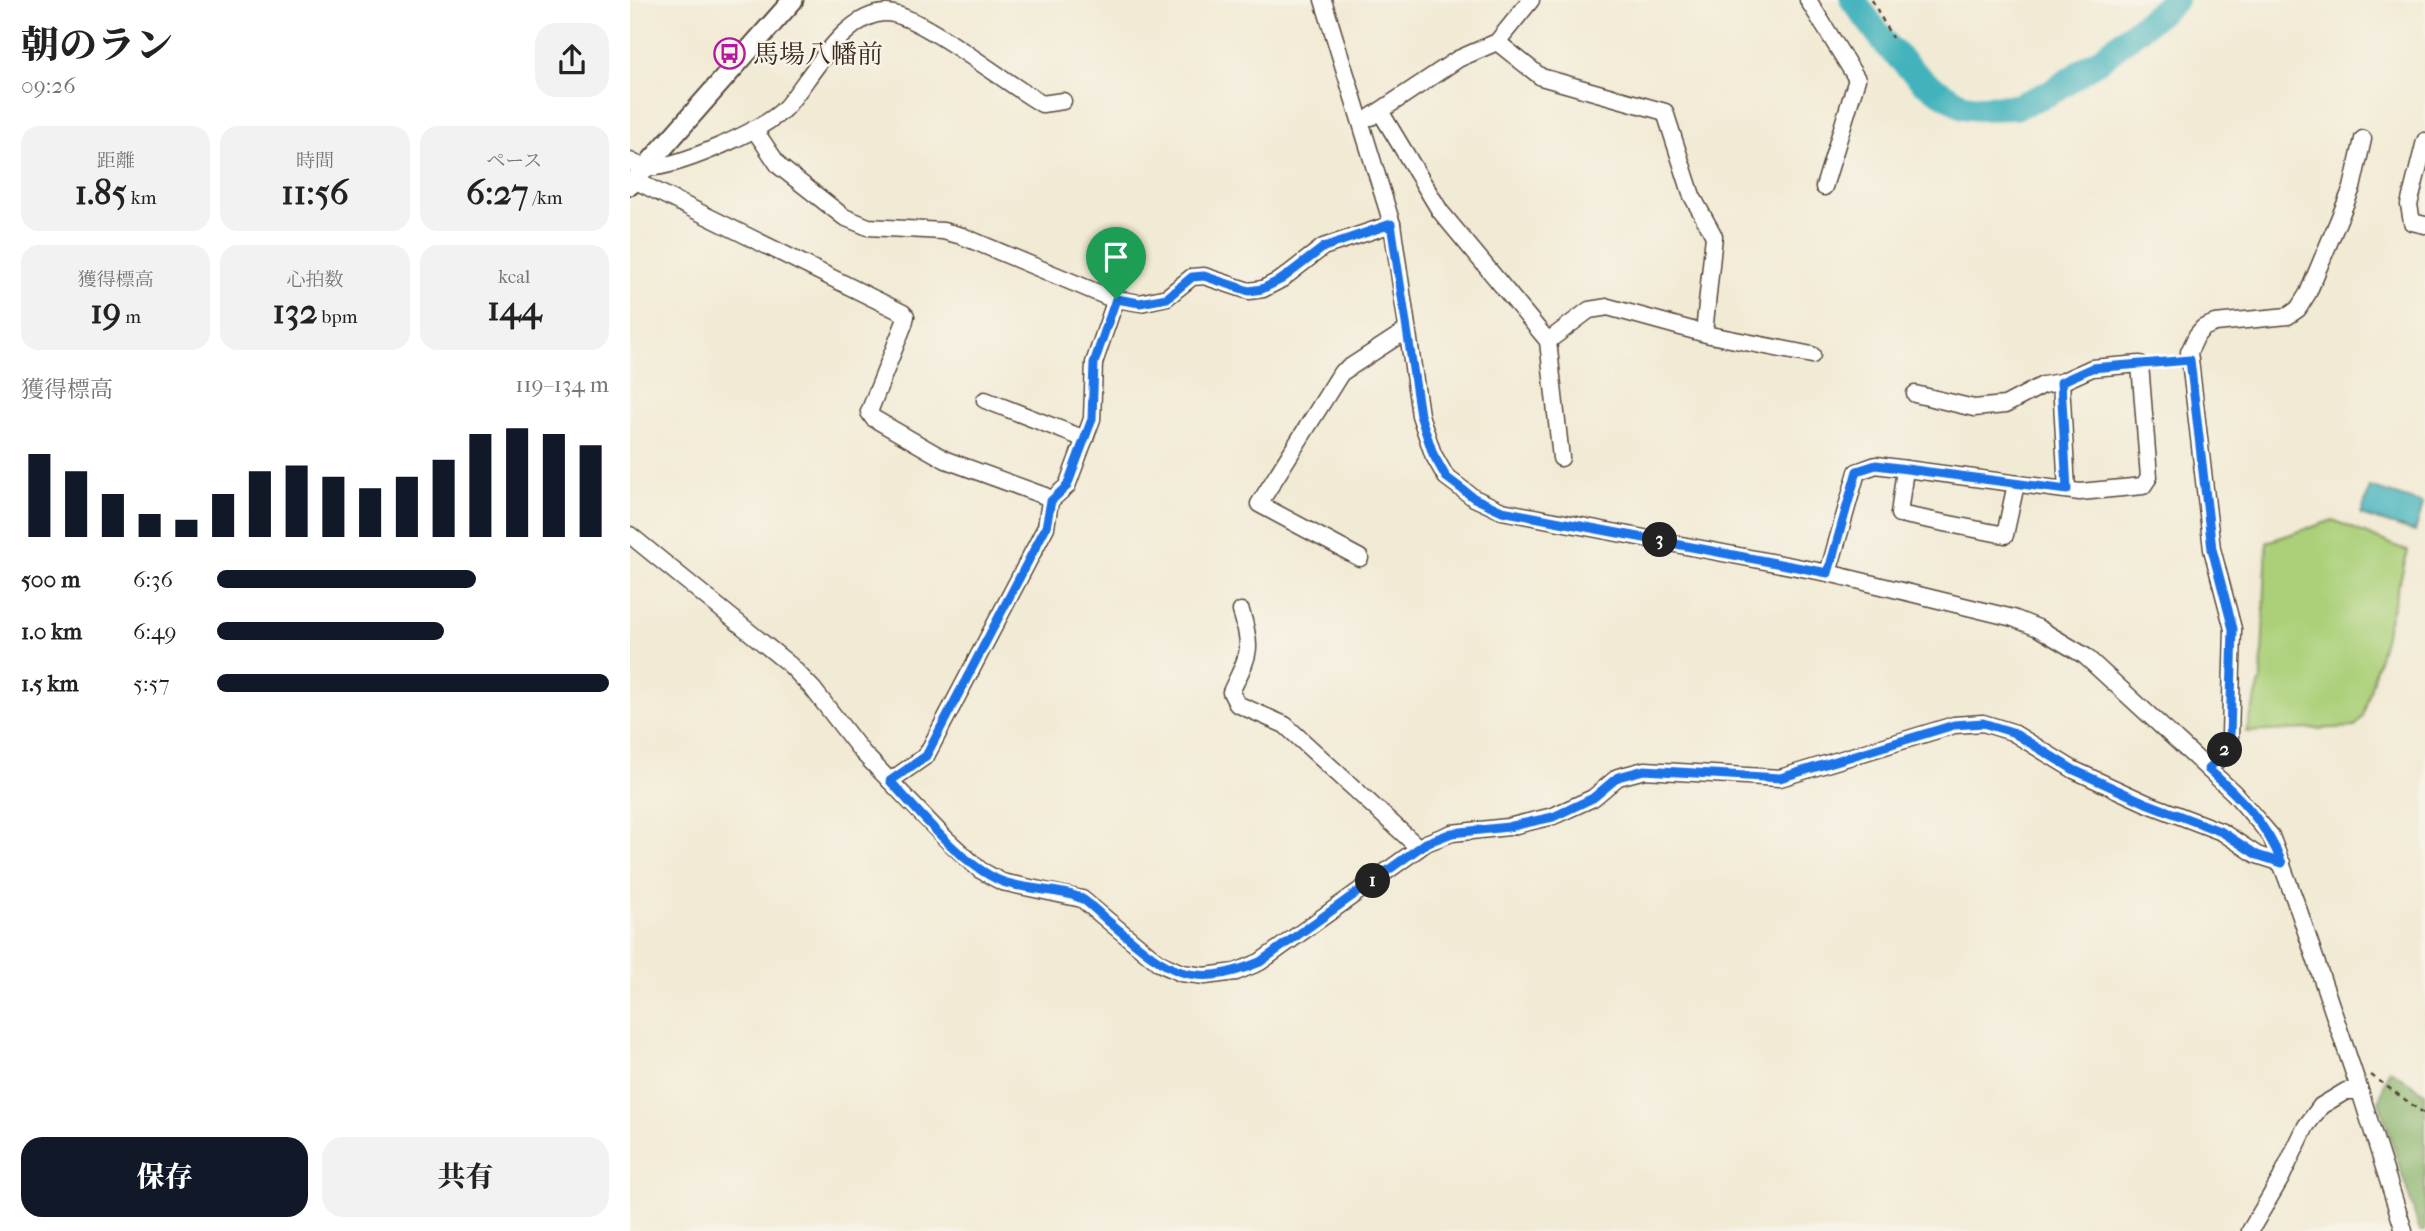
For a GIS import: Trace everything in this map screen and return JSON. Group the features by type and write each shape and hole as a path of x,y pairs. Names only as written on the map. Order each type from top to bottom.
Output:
{"main road":[{"path":"635,173 793,0"}],"street":[{"path":"1323,0 1391,224 1420,415 1433,454 1446,477 1474,498 1502,511 1828,573 1989,612 2038,628 2085,656 2234,793 2271,836 2354,1072 2404,1231"},
{"path":"1362,127 1380,111 1458,59 1497,42 1531,0"},
{"path":"1808,0 1857,79 1824,187"},
{"path":"635,173 693,156 754,130 784,109 834,42 875,14 887,13 905,17 1042,104 1063,100"},
{"path":"1497,42 1541,77 1665,112 1692,196 1714,236 1704,333"},
{"path":"1380,111 1440,211 1548,341 1561,458"},
{"path":"754,130 779,166 844,217 869,227 943,231 962,236 1116,299 1140,303 1167,298 1192,277 1204,276 1249,291 1262,289 1282,279 1324,247 1391,224"},
{"path":"2208,769 2223,755 2230,736 2233,629 2212,549 2189,352 2197,334 2215,323 2288,316 2298,309 2308,293 2352,188 2362,139"},
{"path":"2425,141 2409,205 2412,222 2425,225"},
{"path":"635,173 906,316 869,412 873,418 946,460 1045,496 1051,501"},
{"path":"890,781 926,756 1046,527 1051,501 1067,486 1092,419 1094,363 1116,299"},
{"path":"1548,341 1589,310 1608,307 1704,333 1812,355"},
{"path":"1360,558 1259,504 1341,373 1407,330"},
{"path":"1828,573 1857,471 1876,465 2080,492 2143,486 2149,477 2140,364 2092,368 2061,382 2043,385 2005,405 1974,408 1915,394"},
{"path":"2061,382 2067,490"},
{"path":"985,400 1085,439"},
{"path":"1905,469 1899,514 2005,535 2016,484"},
{"path":"630,535 790,665 813,689 862,752 945,838 980,870 1002,881 1082,899 1159,963 1181,973 1205,976 1236,972 1260,962 1426,843 1452,833 1508,827 1553,817 1593,798 1618,777 1644,770 1780,778 1954,725 1983,723 2012,732 2074,770 2146,803 2222,832 2257,855 2282,863"},
{"path":"1241,611 1249,637 1249,653 1231,692 1237,704 1285,725 1419,848"},
{"path":"2250,1231 2281,1178 2306,1126 2321,1106 2346,1091 2360,1091"}],"path":[{"path":"1872,0 1892,38"},
{"path":"2140,364 2190,360"},
{"path":"2354,1072 2376,1078 2425,1114"}],"green space":[{"path":"2333,520 2408,551 2363,716 2355,727 2246,732 2261,679 2267,542"},
{"path":"2389,1069 2425,1093 2425,1231 2420,1231 2379,1101"}],"water":[{"path":"2370,487 2423,504 2415,532 2361,515"}],"waterway":[{"path":"1853,0 1888,47 1924,82 1963,106 1978,108 2015,107 2050,93 2102,58 2175,0"}],"place":[{"name":"馬場八幡前","path":"730,54"}],"route":[{"path":"1391,224 1420,415 1433,454 1446,477 1474,498 1502,511 1828,573 1857,471 1876,465 2067,490 2061,382 2092,368 2190,360 2212,549 2233,629 2230,736 2223,755 2208,769 2259,820 2271,836 2282,863 2257,855 2222,832 2146,803 2074,770 2012,732 1983,723 1954,725 1780,778 1644,770 1618,777 1593,798 1553,817 1508,827 1452,833 1426,843 1260,962 1236,972 1205,976 1181,973 1159,963 1082,899 1002,881 980,870 890,781 926,756 1046,527 1051,501 1067,486 1092,419 1094,363 1116,299 1140,303 1167,298 1192,277 1204,276 1249,291 1262,289 1282,279 1324,247 1391,224"}]}
